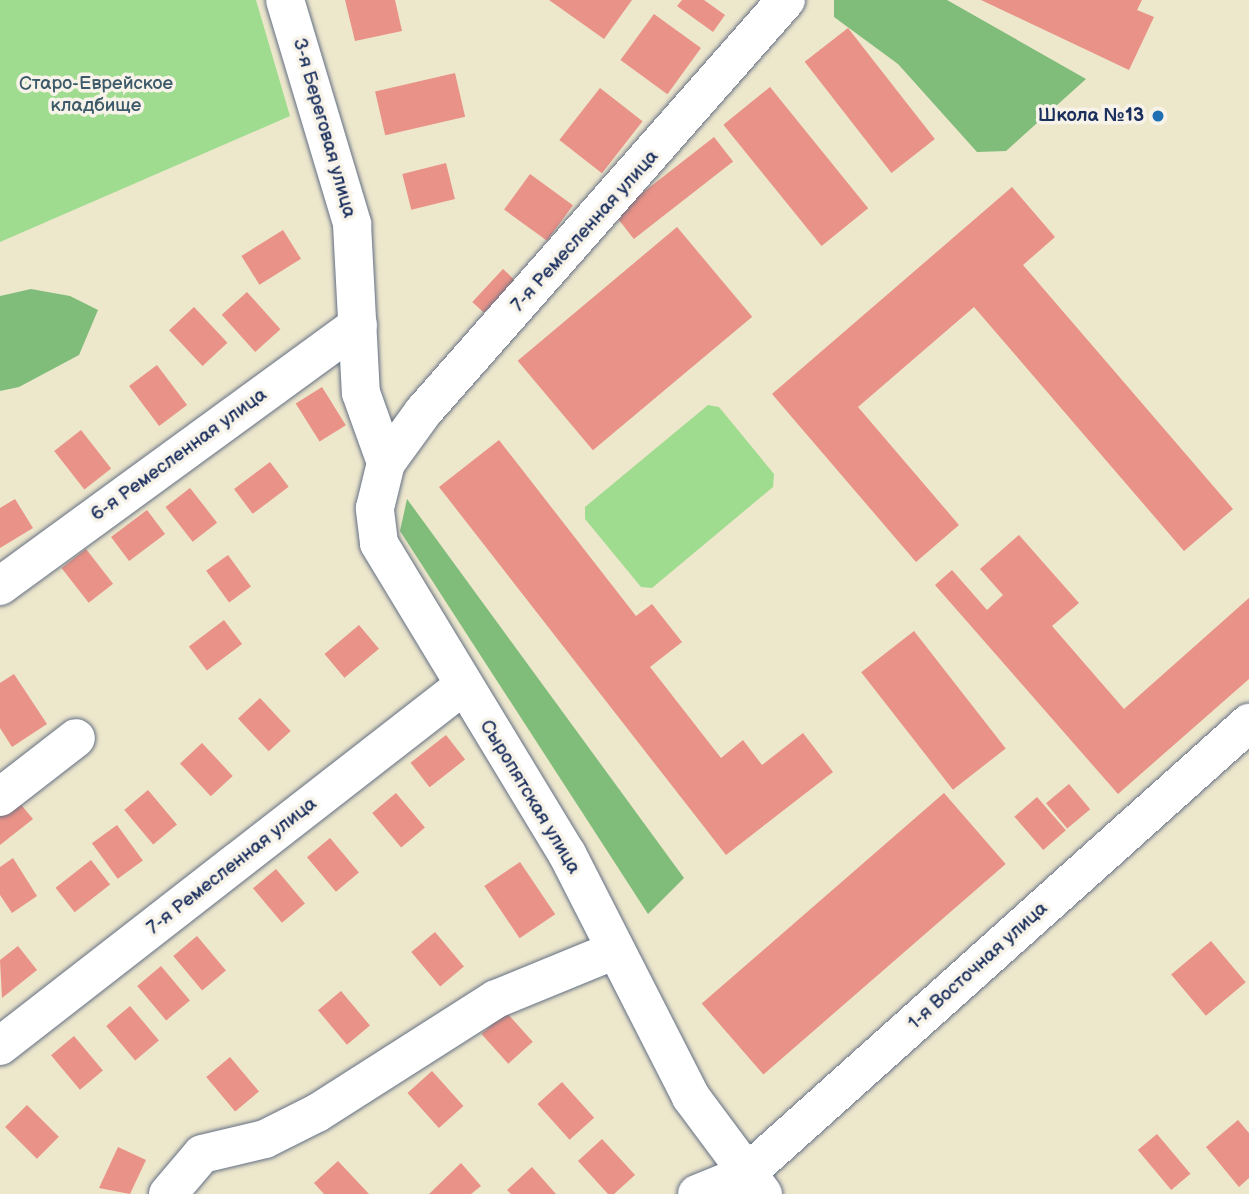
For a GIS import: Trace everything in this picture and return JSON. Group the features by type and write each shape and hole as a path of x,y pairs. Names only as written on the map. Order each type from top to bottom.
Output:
{"street":[{"name":"3-я Береговая улица","path":"285,0 352,224 361,393 386,463"},
{"name":"7-я Ремесленная улица","path":"386,463 423,412 771,6"},
{"name":"6-я Ремесленная улица","path":"0,586 358,325"},
{"name":"Сыропятская улица","path":"386,463 375,508 379,543 463,686 568,854 613,951 691,1097 754,1184"},
{"name":"7-я Ремесленная улица","path":"0,1046 463,686"},
{"name":"1-я Восточная улица","path":"697,1194 754,1184 1249,723"},
{"path":"0,797 76,738"},
{"path":"168,1194 202,1154 275,1134 317,1113 496,999 613,951"}],"green space":[{"name":"Старо-Еврейское кладбище","path":"0,0 256,0 290,116 0,242"},
{"path":"834,0 947,0 1086,79 1006,151 977,152 898,64 834,17"},
{"path":"31,289 70,296 98,310 79,355 19,387 0,391 0,296"},
{"path":"708,405 719,407 774,474 773,487 652,588 641,587 585,519 585,507"},
{"path":"407,499 684,878 648,914 400,531"}],"building":[{"path":"345,0 395,0 402,31 355,41"},
{"path":"549,0 632,0 604,39"},
{"path":"682,0 704,0 725,15 713,32 677,6"},
{"path":"981,0 1142,0 1137,10 1154,17 1129,70"},
{"path":"654,14 701,48 667,94 620,60"},
{"path":"848,28 935,139 891,173 805,62"},
{"path":"455,73 465,117 385,135 375,91"},
{"path":"770,87 868,208 822,246 723,125"},
{"path":"600,88 643,121 602,173 559,140"},
{"path":"714,137 733,161 634,239 615,215"},
{"path":"446,163 455,199 411,210 402,174"},
{"path":"530,174 573,205 547,241 504,210"},
{"path":"1012,187 1055,237 1023,265 1233,509 1184,551 974,307 858,407 959,525 916,562 772,394"},
{"path":"677,227 752,317 593,450 518,361"},
{"path":"283,230 301,259 259,285 241,256"},
{"path":"503,269 515,280 484,313 472,302"},
{"path":"247,292 280,329 255,352 222,315"},
{"path":"194,307 227,343 203,366 169,330"},
{"path":"157,365 187,405 159,426 129,386"},
{"path":"322,387 346,425 320,442 296,403"},
{"path":"81,430 111,469 84,490 54,451"},
{"path":"499,440 636,616 652,604 682,642 650,667 721,758 743,740 762,765 803,733 833,772 726,855 439,487"},
{"path":"270,462 289,487 253,514 234,489"},
{"path":"190,488 217,523 193,542 166,507"},
{"path":"15,499 33,528 0,548 0,508"},
{"path":"147,510 165,534 129,561 111,537"},
{"path":"1019,535 1079,603 1052,626 1124,709 1249,598 1249,679 1118,794 935,585 952,570 987,610 1003,595 980,569"},
{"path":"86,549 113,584 89,603 62,568"},
{"path":"228,555 251,587 229,602 206,571"},
{"path":"224,620 242,644 207,670 189,646"},
{"path":"359,625 379,649 344,678 325,654"},
{"path":"914,631 1006,748 953,790 861,672"},
{"path":"14,674 47,724 12,747 0,728 0,683"},
{"path":"260,698 291,731 269,751 238,718"},
{"path":"446,735 465,759 430,787 411,763"},
{"path":"202,743 233,776 211,796 180,763"},
{"path":"1069,784 1090,809 1067,829 1046,803"},
{"path":"148,790 177,824 153,844 124,810"},
{"path":"396,793 425,827 401,847 372,813"},
{"path":"944,793 1006,864 763,1075 702,1004"},
{"path":"13,795 33,819 0,845 0,806"},
{"path":"1037,797 1066,830 1043,850 1014,817"},
{"path":"117,825 143,861 118,879 92,843"},
{"path":"330,838 359,872 336,892 307,857"},
{"path":"13,858 37,896 12,913 0,895 0,867"},
{"path":"91,860 110,884 75,912 56,888"},
{"path":"520,862 555,914 520,938 484,886"},
{"path":"276,869 305,903 282,923 253,888"},
{"path":"435,932 464,966 440,986 411,952"},
{"path":"197,936 226,970 202,990 173,956"},
{"path":"1211,941 1246,982 1206,1016 1171,974"},
{"path":"18,946 37,970 2,998 0,960"},
{"path":"161,966 190,1000 166,1020 137,986"},
{"path":"341,991 370,1025 347,1045 318,1010"},
{"path":"130,1006 159,1040 135,1060 106,1026"},
{"path":"506,1012 533,1042 508,1064 481,1034"},
{"path":"74,1036 103,1070 80,1090 51,1055"},
{"path":"230,1057 259,1091 235,1111 206,1077"},
{"path":"432,1071 463,1106 439,1128 407,1093"},
{"path":"562,1082 594,1118 570,1140 537,1104"},
{"path":"27,1105 59,1137 37,1159 5,1127"},
{"path":"1238,1120 1249,1133 1249,1178 1239,1187 1206,1147"},
{"path":"1157,1134 1190,1174 1171,1190 1138,1150"},
{"path":"602,1139 635,1175 614,1194 608,1194 578,1161"},
{"path":"118,1147 146,1160 130,1194 99,1188"},
{"path":"338,1161 369,1194 324,1194 314,1183"},
{"path":"461,1163 481,1186 471,1194 429,1194"},
{"path":"532,1167 556,1194 511,1194 507,1190"}],"place":[{"name":"Школа №13","path":"1158,116"}]}
